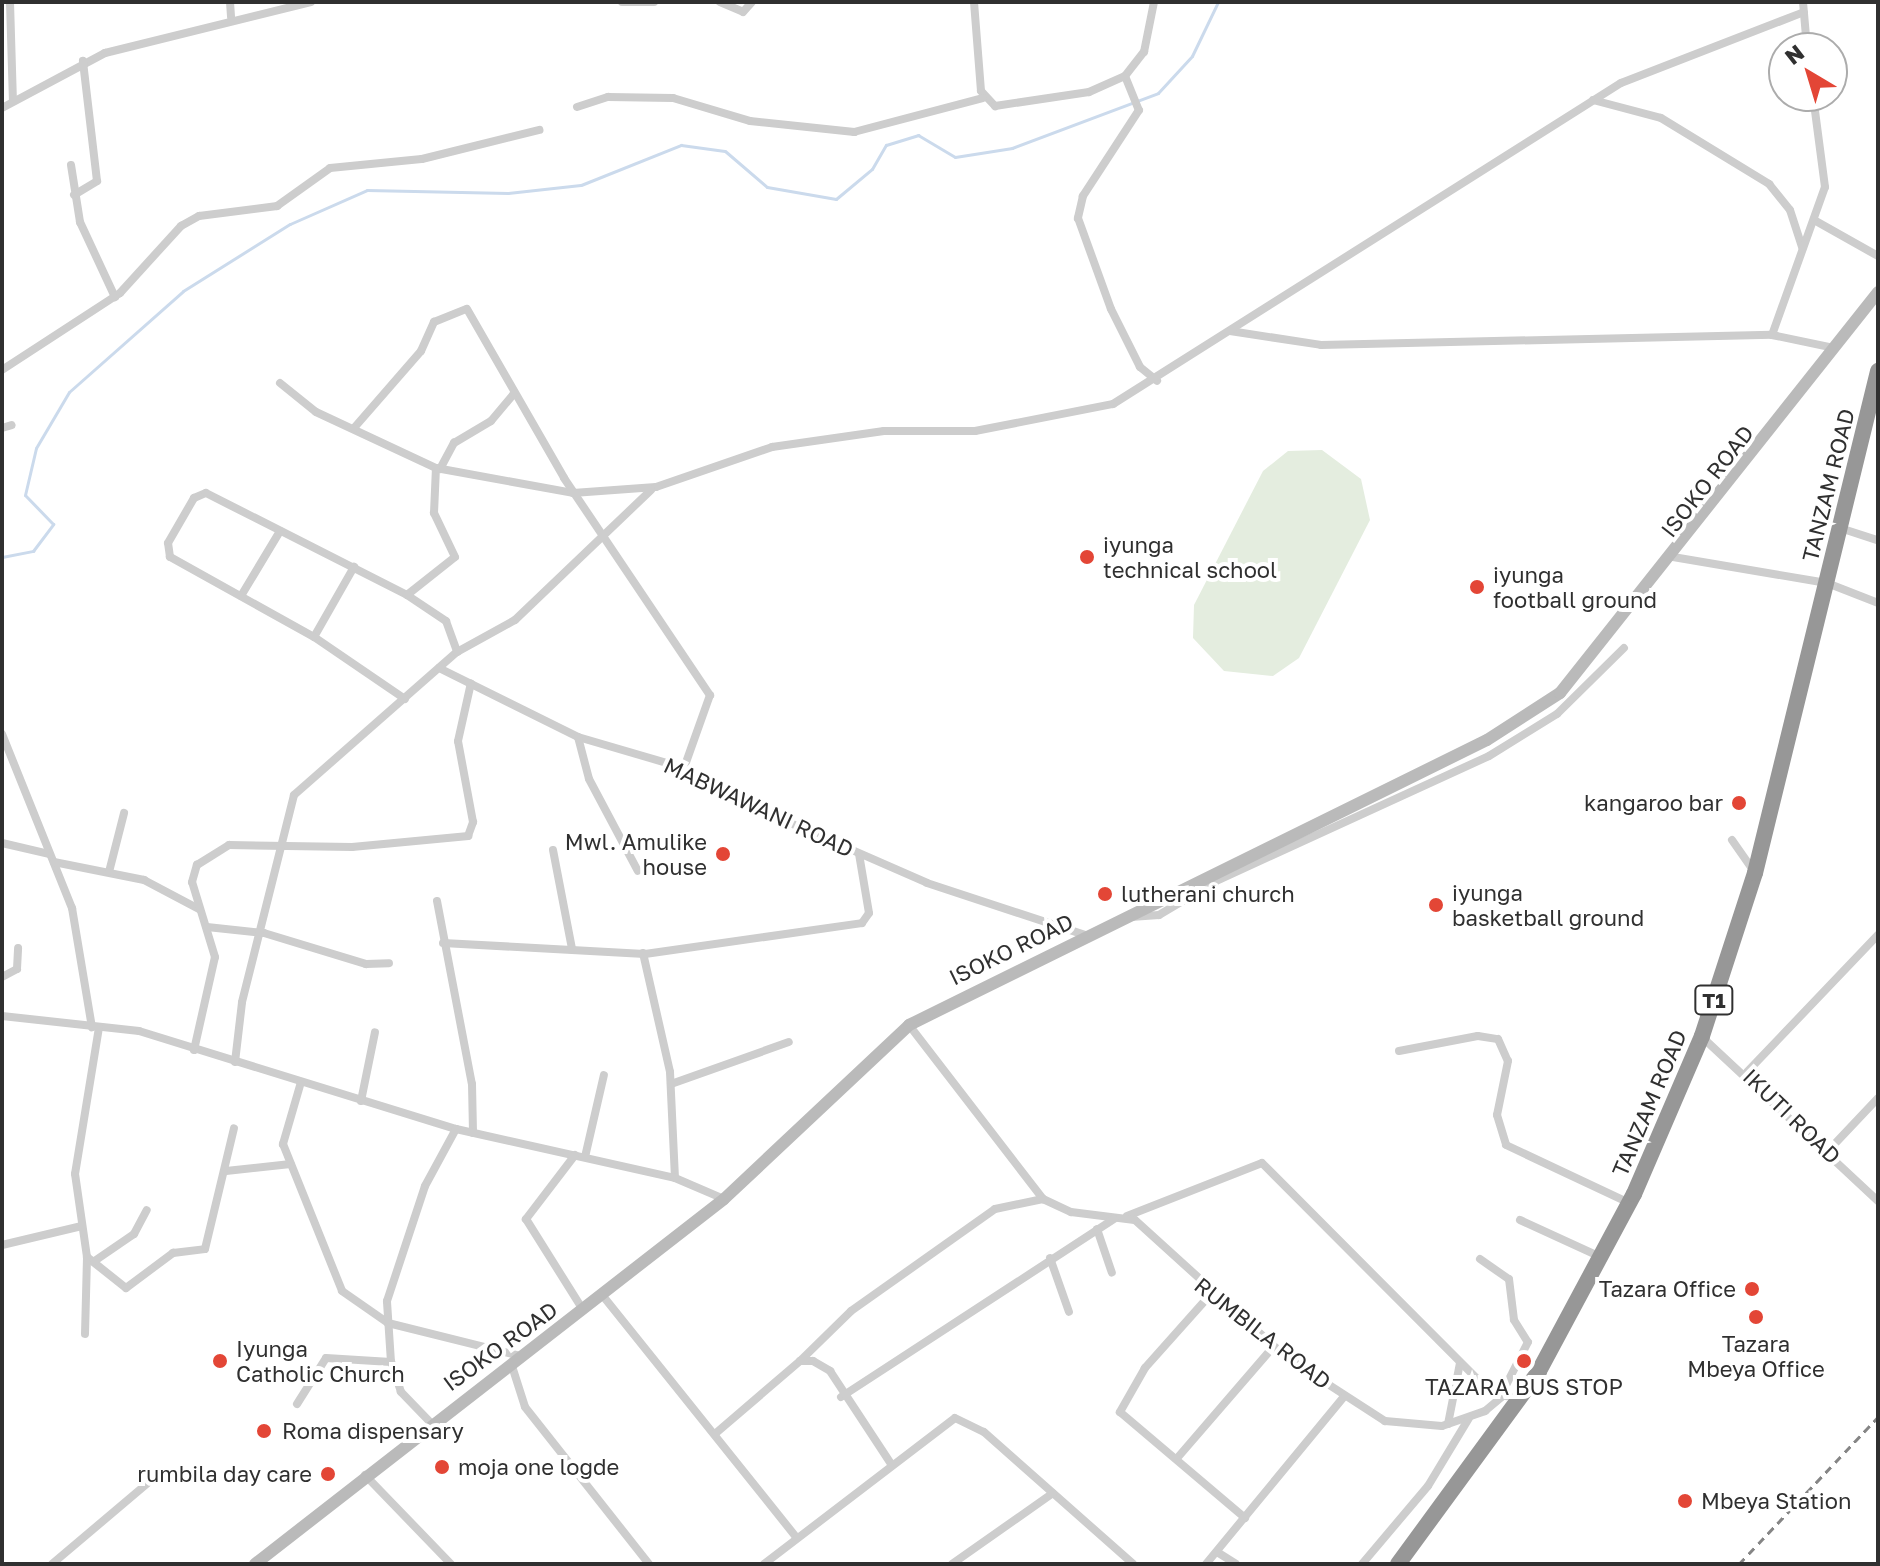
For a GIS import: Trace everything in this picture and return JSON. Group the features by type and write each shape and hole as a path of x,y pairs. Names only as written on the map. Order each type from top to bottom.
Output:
{"highway":[{"name":"TANZAM ROAD","path":"1398,1564 1522,1395 1602,1258 1702,1036 1755,873 1878,371"}],"street":[{"path":"10,2 13,101"},
{"path":"230,2 231,17"},
{"path":"2,108 83,61 231,17 311,2"},
{"path":"622,2 654,2"},
{"path":"720,2 743,12 752,2"},
{"path":"974,2 983,98"},
{"path":"983,98 995,106 1046,101 1125,76 1144,52 1154,2"},
{"path":"1803,2 1806,32"},
{"path":"280,383 309,407 438,469 573,493 656,487 772,447 884,431 989,429 1113,404 1157,381 1230,331 1630,78 1716,52 1804,12"},
{"path":"74,195 97,181 83,61"},
{"path":"1125,76 1140,103 1129,134 1078,212 1111,309 1140,367 1157,381"},
{"path":"577,107 608,97 673,98 750,121 854,132 903,125 983,98"},
{"path":"1593,100 1661,118 1769,184 1790,210 1802,248"},
{"path":"1772,335 1814,220 1825,174 1815,112"},
{"path":"2,370 115,297 199,216 277,206 330,168 422,159 539,130"},
{"path":"71,165 74,195 115,297"},
{"path":"1814,220 1878,256"},
{"name":"ISOKO ROAD","path":"258,1563 363,1473 603,1296 724,1199 909,1025 1536,711 1587,667 1878,292"},
{"path":"354,428 421,351 434,322 461,307 573,493 710,695 683,771"},
{"path":"1230,331 1321,345 1772,335 1834,348"},
{"path":"407,595 455,557 434,513 438,469 454,443 491,421 514,394"},
{"path":"235,1062 244,992 264,933 294,795 457,652 515,620 656,487"},
{"path":"405,699 314,637 170,557 174,529 206,493 407,595 446,621 457,652"},
{"path":"1840,528 1878,540"},
{"path":"241,596 280,531"},
{"path":"1673,557 1827,583 1878,603"},
{"path":"314,637 354,567"},
{"path":"1126,916 1159,915 1216,881 1489,756 1557,714 1624,648"},
{"name":"MABWAWANI ROAD","path":"439,668 578,737 683,771 859,854 1085,935"},
{"path":"194,1050 212,983 207,927 193,875 204,857 229,845 282,848 469,834 458,741 471,683"},
{"path":"2,734 75,919 96,1027 75,1174 82,1226 92,1258 85,1334"},
{"path":"578,737 589,779 638,871"},
{"path":"109,872 124,813"},
{"path":"1732,840 1755,873"},
{"path":"2,843 156,884 201,910"},
{"path":"553,850 572,949"},
{"path":"443,943 643,953 864,922 859,854"},
{"path":"437,901 472,1084 473,1133"},
{"path":"207,927 264,933 369,965 389,963"},
{"path":"1747,1072 1878,935"},
{"path":"2,977 17,969 18,948"},
{"path":"643,953 671,1084 675,1178"},
{"path":"3,1017 96,1027 194,1050 456,1129 675,1178 724,1199"},
{"path":"909,1025 1043,1199 1071,1212 1123,1216"},
{"path":"361,1101 375,1032"},
{"path":"1399,1051 1478,1036 1498,1039 1508,1061 1497,1115 1506,1145 1629,1203"},
{"name":"IKUTI ROAD","path":"1702,1036 1747,1072 1878,1201"},
{"path":"671,1084 789,1042"},
{"path":"583,1310 526,1219 580,1156 604,1075"},
{"path":"301,1082 283,1136 291,1164 342,1291 388,1323 516,1359 525,1407 649,1564"},
{"path":"1828,1151 1878,1098"},
{"path":"92,1258 126,1288 173,1253 205,1249 234,1128"},
{"path":"430,1422 409,1406 391,1362 388,1323 393,1279 418,1203 456,1129"},
{"path":"841,1397 1097,1229 1123,1216 1262,1163 1460,1363 1502,1395 1522,1395"},
{"path":"226,1171 291,1164"},
{"path":"716,1433 800,1361 851,1311 995,1209 1043,1199"},
{"path":"92,1258 134,1234 147,1210"},
{"name":"RUMBILA ROAD","path":"1123,1216 1158,1237 1210,1295 1274,1346 1343,1398 1385,1421 1448,1424 1469,1418 1502,1395"},
{"path":"1520,1220 1602,1258"},
{"path":"2,1245 82,1226"},
{"path":"1097,1229 1112,1273"},
{"path":"1050,1258 1069,1312"},
{"path":"1480,1259 1507,1275 1514,1320 1528,1342 1502,1395"},
{"path":"1210,1295 1120,1408 1179,1456 1245,1518"},
{"path":"603,1296 716,1433 797,1538"},
{"path":"1179,1456 1274,1346"},
{"path":"297,1404 326,1358 391,1362"},
{"path":"800,1361 827,1367 841,1397 891,1464"},
{"path":"1448,1424 1460,1363"},
{"path":"1206,1564 1343,1398"},
{"path":"1362,1564 1428,1486 1469,1418"},
{"path":"764,1564 947,1420 962,1419 1053,1493 1133,1564"},
{"path":"52,1564 162,1471"},
{"path":"363,1473 451,1564"},
{"path":"952,1564 1053,1493"},
{"path":"1217,1552 1236,1564"}],"shaded area":[{"path":"1322,450 1361,479 1370,520 1299,658 1273,676 1224,671 1193,638 1194,605 1263,471 1288,451"}],"waterway":[{"path":"2,557 33,551 53,524 25,495 36,448 69,392 183,291 290,224 367,190 508,193 581,185 681,145 725,151 767,187 836,199 872,169 886,145 918,135 955,157 1012,148 1158,93 1192,56 1218,2"}],"railway":[{"path":"1739,1564 1878,1417"}],"place":[{"name":"iyunga technical school","path":"1087,557"},
{"name":"iyunga football ground","path":"1477,587"},
{"name":"kangaroo bar","path":"1739,803"},
{"name":"Mwl. Amulike house","path":"723,854"},
{"name":"lutherani church","path":"1105,894"},
{"name":"iyunga basketball ground","path":"1436,905"},
{"name":"Tazara Office","path":"1752,1289"},
{"name":"Tazara Mbeya Office","path":"1756,1317"},
{"name":"Iyunga Catholic Church","path":"220,1361"},
{"name":"TAZARA BUS STOP","path":"1524,1361"},
{"name":"Roma dispensary","path":"264,1431"},
{"name":"moja one logde","path":"442,1467"},
{"name":"rumbila day care","path":"328,1474"},
{"name":"Mbeya Station","path":"1685,1501"}]}
